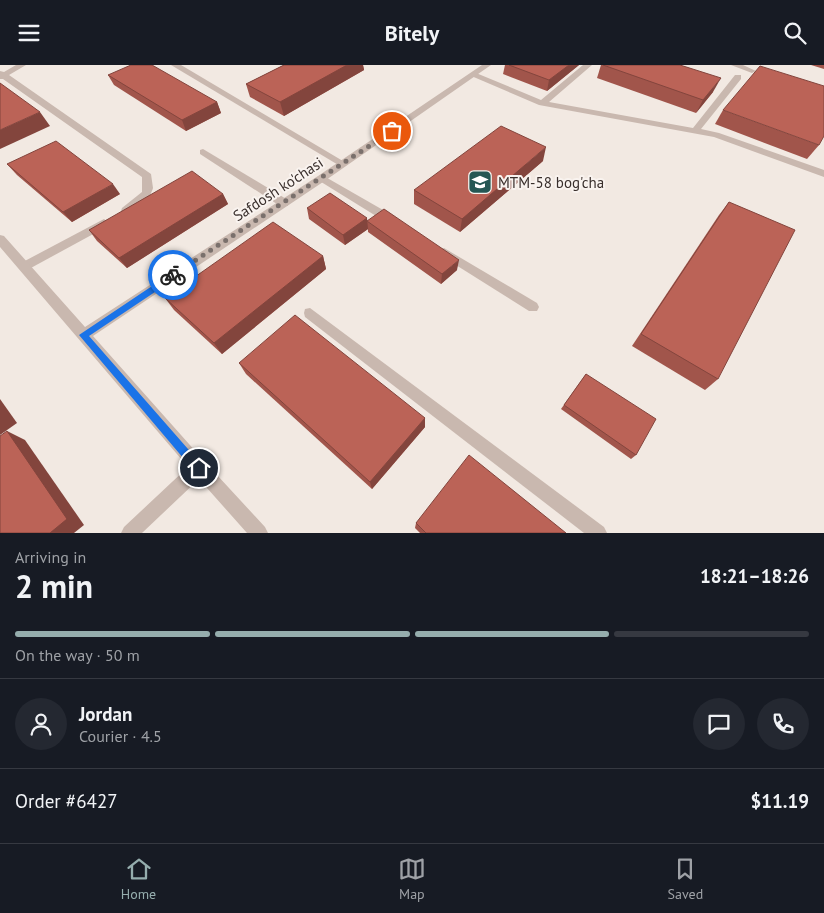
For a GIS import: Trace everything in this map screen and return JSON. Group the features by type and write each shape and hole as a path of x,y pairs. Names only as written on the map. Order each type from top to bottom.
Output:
{"street":[{"path":"22,65 1,75 147,176 150,185 147,194 114,218 25,266"},
{"path":"175,65 343,164"},
{"name":"Safdosh ko'chasi","path":"84,335 343,164 487,65"},
{"path":"542,103 588,65"},
{"path":"735,65 752,71"},
{"path":"473,75 542,103 716,135 824,174"},
{"path":"695,131 738,77"},
{"path":"204,152 284,203"},
{"path":"322,178 407,230"},
{"path":"0,239 199,468 259,533"},
{"path":"432,245 533,307"},
{"path":"310,313 598,533"},
{"path":"130,533 199,468"}],"building":[{"path":"131,65 152,65 217,102 182,120 108,75"},
{"path":"284,65 347,65 280,102 246,84"},
{"path":"509,65 569,65 549,80"},
{"path":"603,65 680,65 721,78 703,100"},
{"path":"760,66 824,86 824,136 819,145 723,110"},
{"path":"0,83 40,112 0,130"},
{"name":"MTM-58 bog'cha","path":"501,126 546,147 462,219 414,190"},
{"path":"56,141 113,184 63,212 7,164"},
{"path":"192,171 223,194 119,258 89,230"},
{"path":"330,193 367,218 343,235 307,208"},
{"path":"729,202 795,230 718,379 641,334"},
{"path":"384,209 459,260 442,274 367,221"},
{"path":"273,222 323,256 214,343 165,298"},
{"path":"295,315 425,418 370,482 239,363"},
{"path":"586,374 656,419 636,455 564,405"},
{"path":"7,431 67,519 50,533 0,533 0,436"},
{"path":"469,455 566,533 426,533 416,523"}],"way so far":[{"path":"173,275 392,131"}],"place":[{"name":"MTM-58 bog'cha","path":"480,182"}],"route":[{"path":"173,275 84,335 199,468"}]}
